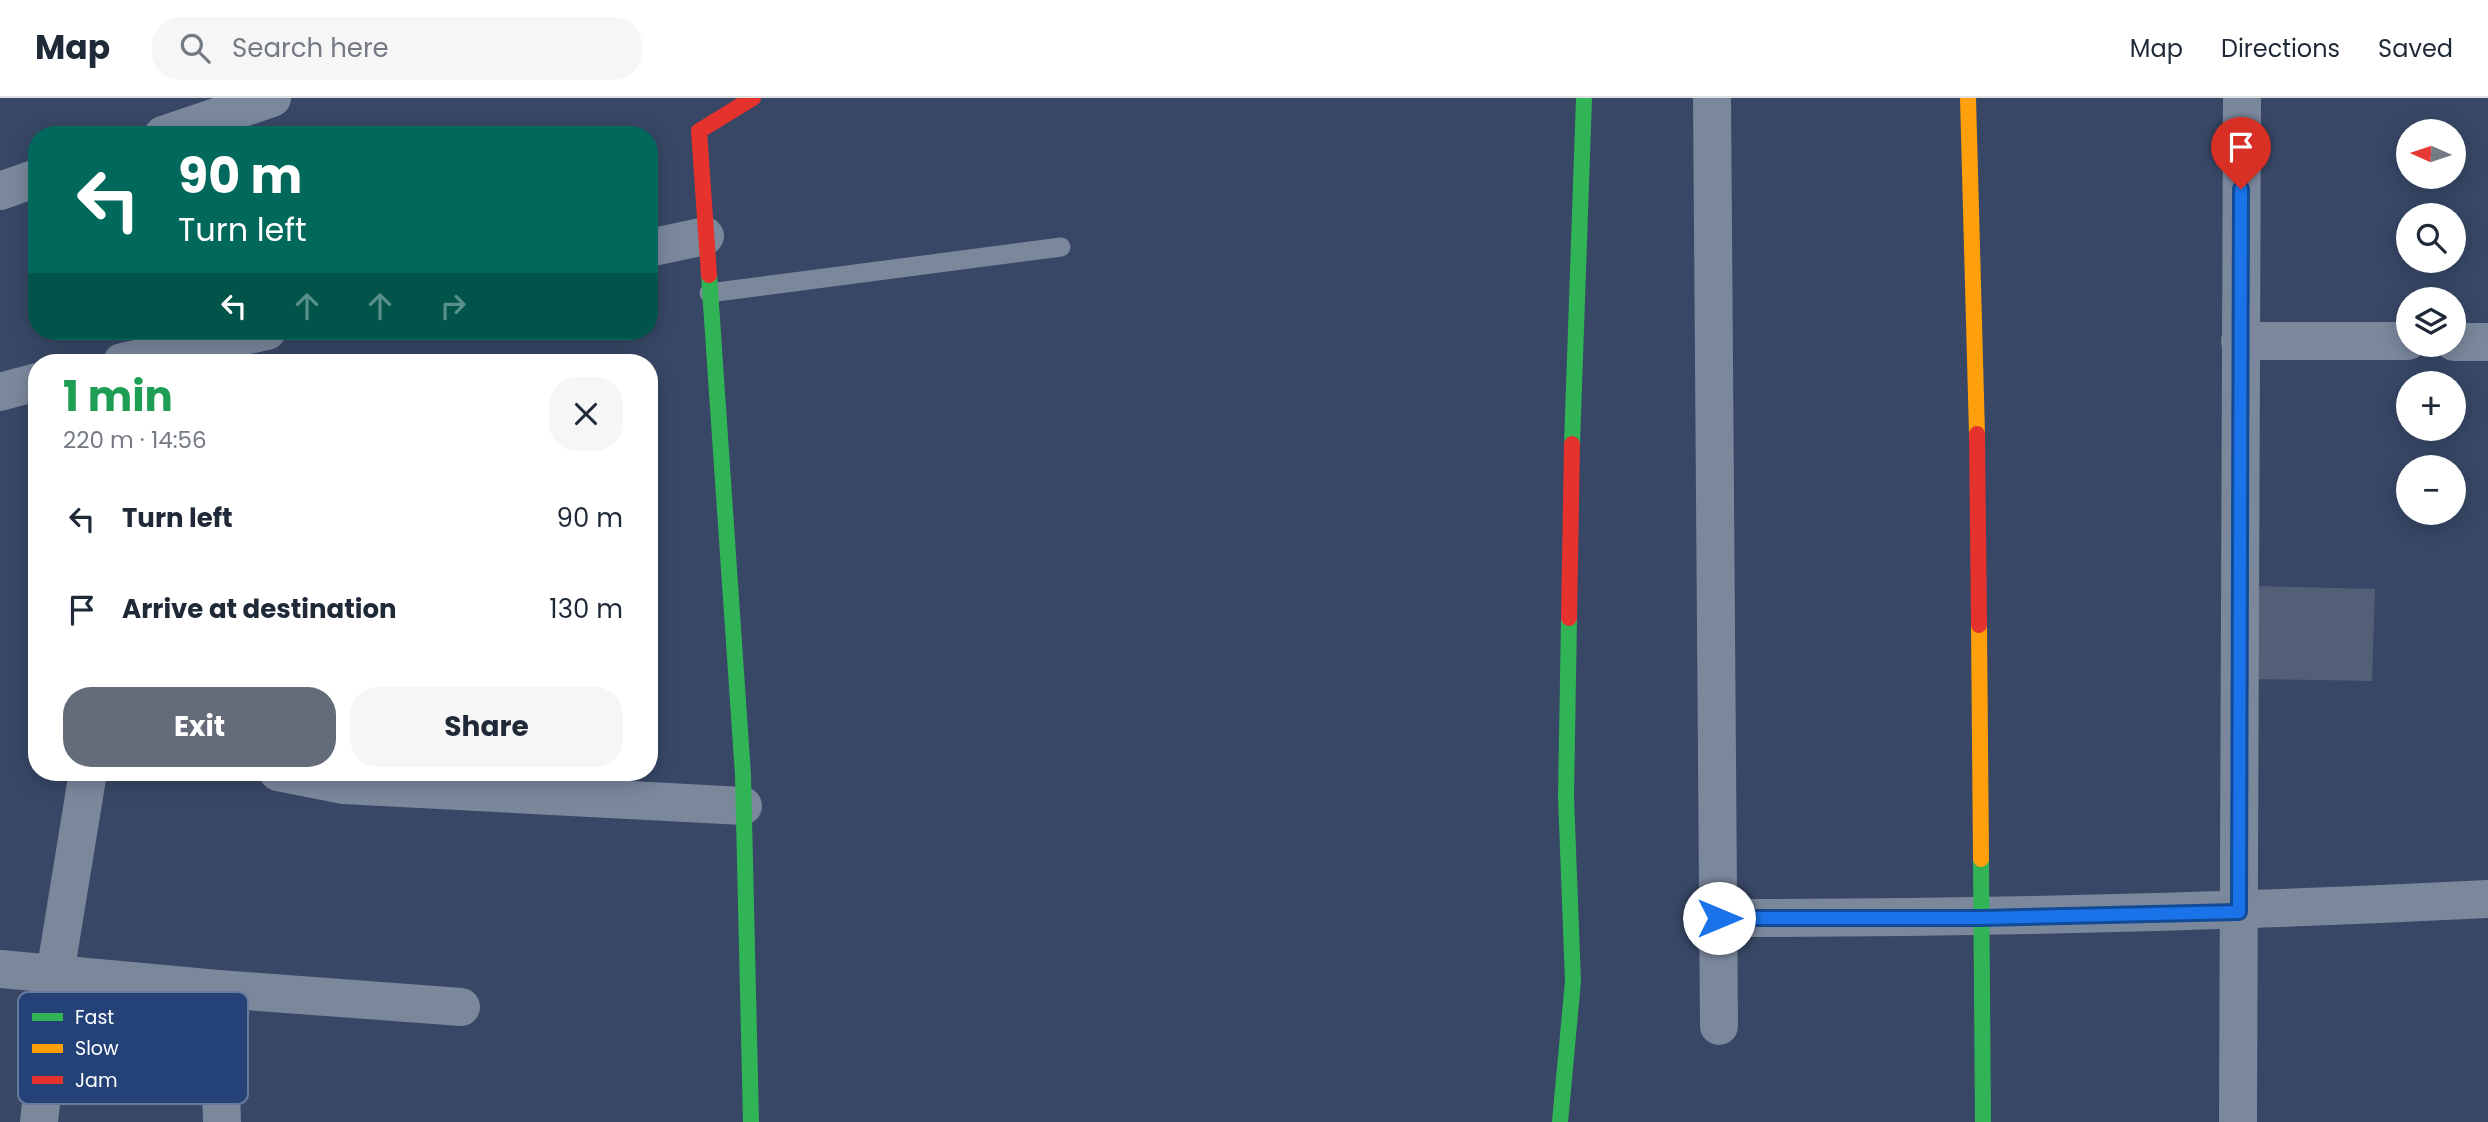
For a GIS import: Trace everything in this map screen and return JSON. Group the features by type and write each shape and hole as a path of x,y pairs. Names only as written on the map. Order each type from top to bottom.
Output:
{"street":[{"path":"189,126 269,98"},
{"path":"751,1122 743,775 699,131 754,98"},
{"path":"1560,1122 1573,981 1566,797 1572,443 1584,98"},
{"path":"1712,98 1719,1026"},
{"path":"1968,98 1977,373 1983,1122"},
{"path":"2238,1122 2242,98"},
{"path":"0,191 28,181"},
{"path":"658,246 705,236"},
{"path":"159,354 225,340"},
{"path":"2240,341 2396,341"},
{"path":"2466,342 2488,342"},
{"path":"0,392 28,384"},
{"path":"53,992 87,781"},
{"path":"324,781 344,785 743,806"},
{"path":"1719,918 1982,918 2239,912 2488,899"},
{"path":"0,969 461,1007"},
{"path":"39,1122 41,1104"},
{"path":"221,1104 222,1122"}],"lane":[{"path":"709,293 1061,247"}],"building":[{"path":"2253,586 2375,589 2372,681 2250,679"}],"traffic: fast":[{"path":"1572,444 1584,98"},
{"path":"709,275 743,775 751,1122"},
{"path":"1560,1122 1573,981 1566,797 1569,618"},
{"path":"1981,859 1983,1122"}],"traffic: slow":[{"path":"1968,98 1977,434"},
{"path":"1979,625 1981,859"}],"traffic: jam":[{"path":"709,275 699,131 753,98"},
{"path":"1977,434 1979,625"},
{"path":"1569,618 1572,444"}],"route":[{"path":"1719,918 1982,918 2239,912 2241,189"}]}
